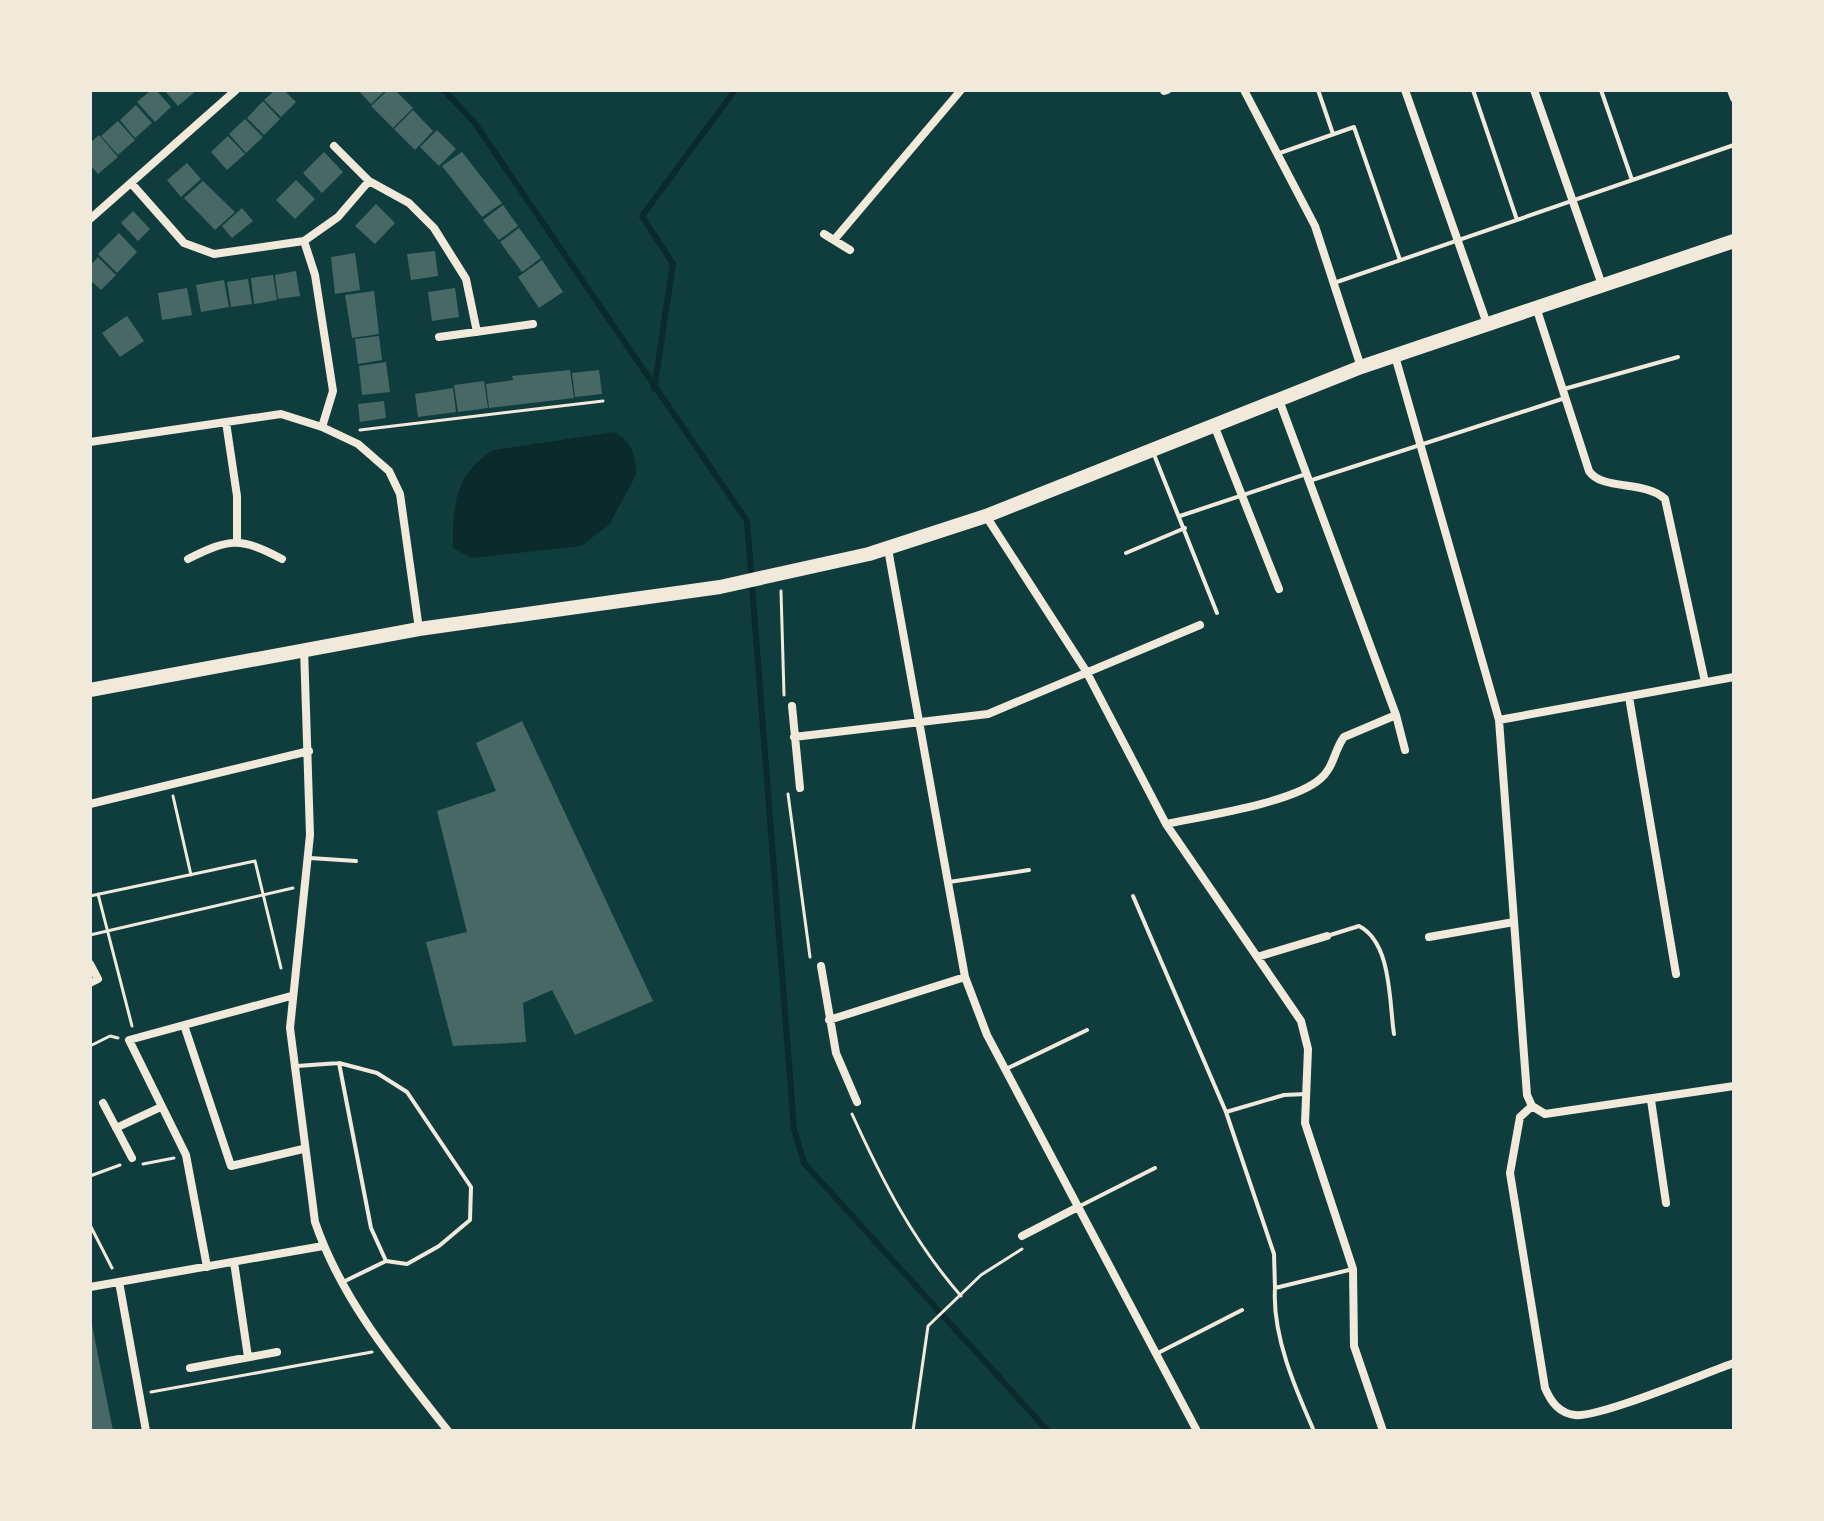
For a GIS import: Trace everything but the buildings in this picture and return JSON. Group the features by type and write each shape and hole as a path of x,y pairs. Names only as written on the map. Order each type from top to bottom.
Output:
{"main road":[{"path":"90,690 304,648 743,582 888,549 986,516 1361,367 1734,241"}],"street":[{"path":"90,219 236,90"},
{"path":"834,240 961,90"},
{"path":"1244,90 1315,226 1361,367"},
{"path":"1405,90 1487,324"},
{"path":"1534,90 1602,285"},
{"path":"1731,90 1734,98"},
{"path":"334,146 369,181 409,203 434,228 466,279 477,332"},
{"path":"131,183 184,243 204,252 228,253 304,241 338,217 369,181"},
{"path":"824,234 850,250"},
{"path":"304,241 315,275 333,391 322,427"},
{"path":"1536,307 1593,477 1648,488 1665,499 1705,682"},
{"path":"439,337 533,324"},
{"path":"1395,356 1499,720 1527,1095 1532,1106 1545,1114 1734,1086"},
{"path":"1279,400 1396,715 1405,750"},
{"path":"90,442 281,414 350,440 381,462 400,494 419,629"},
{"path":"226,422 237,496 237,541"},
{"path":"1214,425 1279,589"},
{"path":"986,516 1086,671 1166,824 1305,1033 1309,1068 1305,1123 1353,1269 1354,1346 1383,1431"},
{"path":"188,559 221,543 237,541 282,559"},
{"path":"888,549 922,724 965,977 987,1035 1197,1431"},
{"path":"794,737 988,714 1200,625"},
{"path":"304,648 309,751 307,858 291,996 294,1066 315,1222 323,1246 342,1282 383,1349 448,1431"},
{"path":"1499,720 1734,677"},
{"path":"1629,697 1676,974"},
{"path":"792,706 800,788"},
{"path":"1166,824 1262,803 1313,784 1329,770 1344,737 1396,715"},
{"path":"90,804 309,751"},
{"path":"1429,937 1514,922"},
{"path":"1257,957 1327,936"},
{"path":"90,964 98,979 90,983"},
{"path":"821,966 836,1053 852,1104"},
{"path":"829,1020 965,977"},
{"path":"207,1267 186,1155 132,1040 291,996"},
{"path":"184,1025 231,1166 303,1149"},
{"path":"1651,1100 1666,1203"},
{"path":"103,1103 132,1158"},
{"path":"1532,1106 1520,1117 1510,1173 1545,1388 1551,1402 1561,1411 1589,1415 1734,1363"},
{"path":"116,1128 161,1107"},
{"path":"1022,1236 1078,1207"},
{"path":"90,1287 323,1246"},
{"path":"234,1262 248,1357"},
{"path":"119,1282 146,1431"},
{"path":"190,1368 277,1352"}],"lane":[{"path":"1318,90 1333,134"},
{"path":"1473,90 1517,220"},
{"path":"1601,90 1632,180"},
{"path":"1275,154 1354,127 1400,260"},
{"path":"1334,283 1734,145"},
{"path":"1180,516 1421,444 1678,357"},
{"path":"1152,450 1217,613"},
{"path":"1126,553 1185,528"},
{"path":"307,858 356,861"},
{"path":"947,882 1029,870"},
{"path":"1133,896 1226,1112 1274,1254 1274,1312 1301,1401 1314,1431"},
{"path":"1327,936 1359,926 1375,940 1383,958 1394,1034"},
{"path":"1006,1069 1087,1030"},
{"path":"294,1066 339,1063 377,1073 407,1092 471,1187 470,1220 439,1246 407,1264 386,1261 342,1282"},
{"path":"339,1063 371,1228 386,1261"},
{"path":"1226,1112 1284,1095 1306,1094"},
{"path":"1078,1207 1155,1168"},
{"path":"1275,1288 1353,1269"},
{"path":"1156,1354 1242,1310"}],"path":[{"path":"350,440 355,431 603,401"},
{"path":"170,785 191,875"},
{"path":"90,896 255,861 280,967 293,984"},
{"path":"90,935 305,885"},
{"path":"90,1046 110,1036 132,1040 98,894"},
{"path":"852,1104 886,1188 918,1244 961,1296"},
{"path":"90,1225 119,1282"},
{"path":"913,1431 928,1326 993,1265 1027,1247 1022,1236"},
{"path":"139,1394 383,1349"}],"water":[{"path":"614,432 632,450 636,475 609,525 581,546 472,558 453,548 458,492 471,469 481,459 494,450"}],"waterway":[{"path":"444,90 474,122 747,521 794,1129 804,1163 1048,1431"},
{"path":"654,389 673,264 642,216 735,90"}]}
